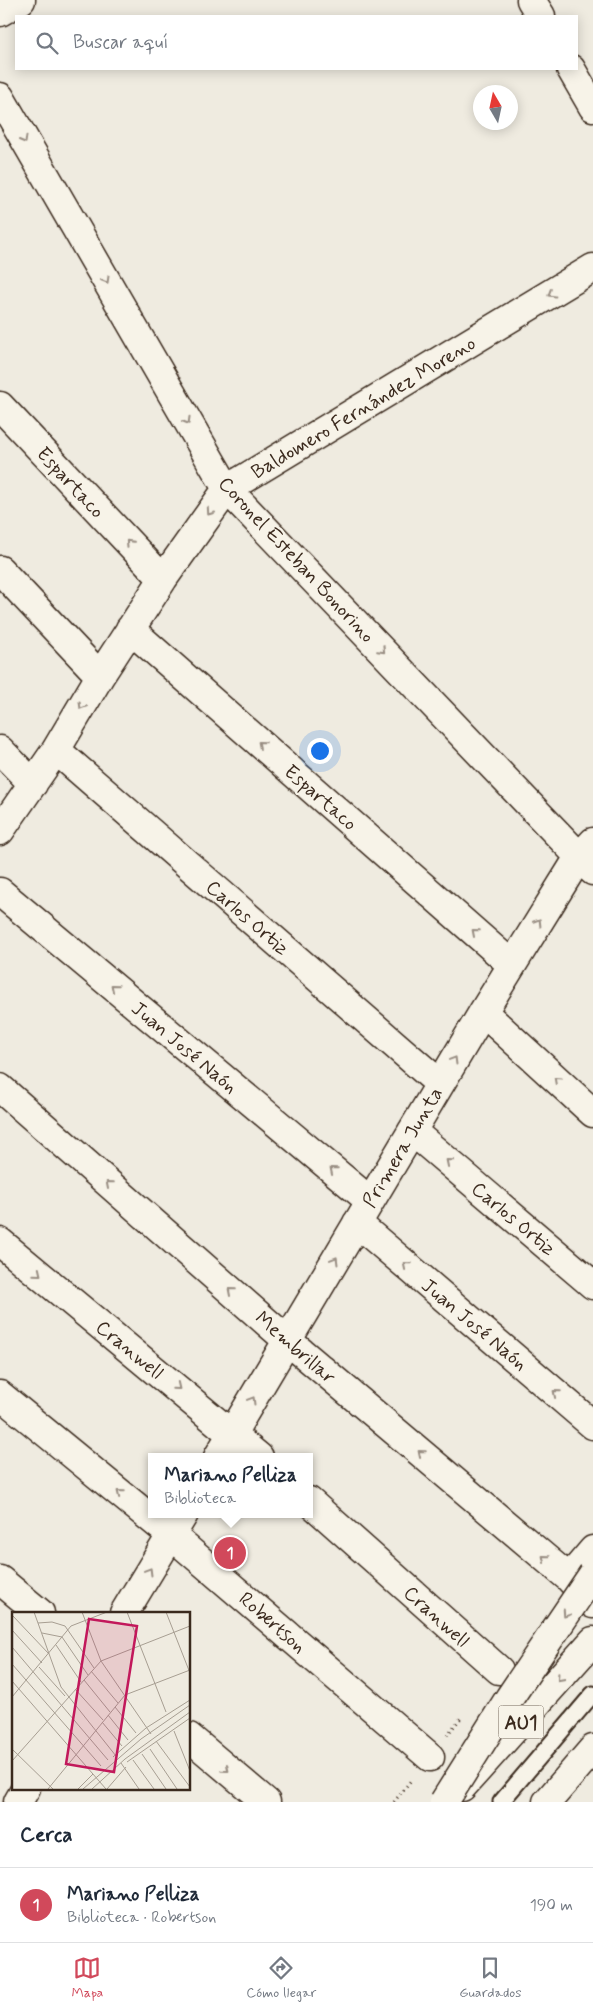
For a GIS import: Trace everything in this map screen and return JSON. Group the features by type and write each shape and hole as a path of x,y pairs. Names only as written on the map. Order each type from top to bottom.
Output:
{"main road":[{"path":"0,12 21,0"},
{"path":"531,0 540,15"},
{"path":"572,70 593,107"},
{"name":"Coronel Esteban Bonorino","path":"0,97 227,489 588,857"},
{"name":"Baldomero Fernández Moreno","path":"0,831 56,750 100,676 163,579 227,489 593,268"},
{"name":"Espartaco","path":"0,406 163,579"},
{"path":"0,570 100,676"},
{"name":"Espartaco","path":"130,629 512,964"},
{"path":"0,750 33,784"},
{"name":"Carlos Ortiz","path":"56,750 440,1084"},
{"name":"Primera Junta","path":"220,1453 512,964 588,857"},
{"name":"Juan José Naón","path":"0,892 363,1212 593,1425"},
{"path":"483,1012 593,1112"},
{"name":"Membrillar","path":"0,1088 287,1340 581,1576 593,1604"},
{"name":"Carlos Ortiz","path":"412,1131 593,1285"},
{"name":"Cranwell","path":"0,1242 254,1453"},
{"name":"Robertson","path":"0,1395 148,1503"},
{"name":"Cranwell","path":"313,1505 499,1670"},
{"path":"125,1612 177,1524"},
{"name":"Robertson","path":"177,1524 430,1756"},
{"path":"444,1802 510,1697 581,1576 593,1550"},
{"path":"0,1580 39,1612"},
{"name":"AU1","path":"449,1802 593,1641"},
{"path":"190,1739 266,1802"},
{"path":"547,1802 593,1748"},
{"path":"556,1802 593,1773"},
{"path":"18,1802 25,1790"}],"lane":[{"path":"501,1802 593,1694"}],"place":[{"name":"Mariano Pelliza","path":"230,1553"}]}
